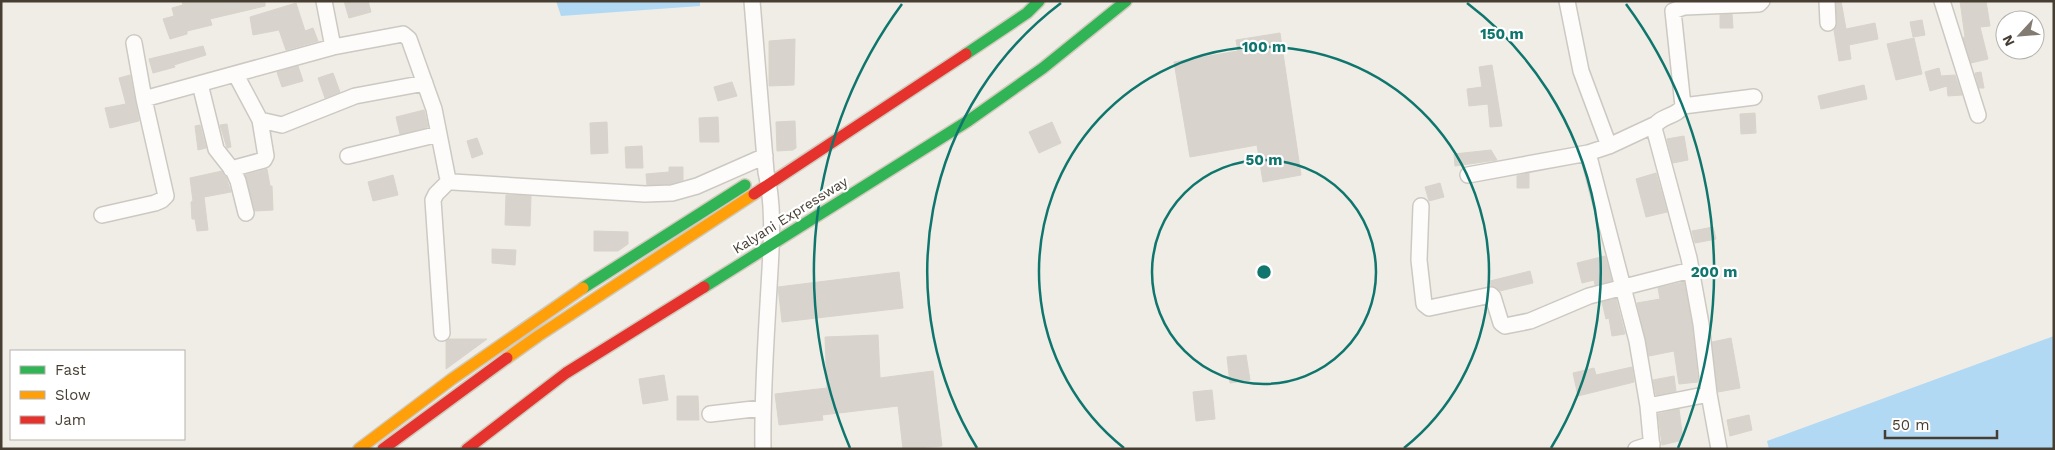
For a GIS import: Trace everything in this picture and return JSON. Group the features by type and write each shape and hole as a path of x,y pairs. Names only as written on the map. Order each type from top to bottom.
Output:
{"main road":[{"path":"384,449 538,336 767,178 1000,32 1039,1"},
{"name":"Kalyani Expressway","path":"467,449 566,373 968,121 1043,68 1126,1"},
{"path":"359,449 528,325 657,239 767,178"}],"street":[{"path":"324,1 333,48"},
{"path":"752,1 771,245 762,408 763,449"},
{"path":"1567,1 1581,71 1609,146"},
{"path":"1684,106 1673,11 1684,7 1760,4 1762,1"},
{"path":"1827,1 1828,23"},
{"path":"1942,1 1978,115"},
{"path":"144,100 333,48 403,34 408,39 434,109 449,181"},
{"path":"102,215 155,203 165,198 134,43"},
{"path":"231,169 265,158 260,120 236,74"},
{"path":"260,120 282,125 354,96 425,82"},
{"path":"200,84 216,149 238,181 246,213"},
{"path":"1468,175 1588,153 1609,146 1654,125 1681,110 1684,106 1754,97"},
{"path":"1654,125 1654,132 1691,270 1701,324 1709,394 1719,449"},
{"path":"348,156 439,134"},
{"path":"1588,153 1636,341 1648,406 1652,446 1636,449"},
{"path":"449,181 645,194 672,193 697,186 765,156"},
{"path":"442,333 434,200 436,194 449,181"},
{"path":"1421,206 1419,260 1423,300 1426,306 1451,304 1491,295 1501,324 1505,326 1524,323 1584,298 1691,270"},
{"path":"1648,406 1709,394"},
{"path":"710,414 762,408"}],"water":[{"path":"556,1 700,1 700,6 561,16"},
{"path":"2054,336 2054,449 1769,449 1767,441"}],"building":[{"path":"182,1 265,1 265,6 210,19 212,25 187,31 187,34 170,39 163,19 174,16 172,8 183,5"},
{"path":"344,1 368,1 371,12 349,18"},
{"path":"1836,1 1841,1 1846,29 1875,23 1878,39 1849,45 1851,59 1839,61 1834,30 1837,23"},
{"path":"1960,1 1986,1 1990,26 1980,27 1988,59 1971,63 1963,38 1965,37"},
{"path":"296,3 305,31 313,28 318,41 286,50 279,30 253,35 250,17"},
{"path":"1732,14 1733,28 1720,28 1720,15"},
{"path":"1922,20 1925,35 1913,37 1910,22"},
{"path":"1280,33 1301,175 1263,182 1257,145 1190,157 1174,62 1238,51 1236,40"},
{"path":"1914,38 1922,74 1896,80 1887,44"},
{"path":"795,39 794,85 769,86 769,41"},
{"path":"203,46 206,55 153,73 149,59"},
{"path":"1492,65 1502,126 1490,127 1488,104 1469,106 1467,89 1482,87 1479,67"},
{"path":"298,66 303,81 282,87 277,72"},
{"path":"1939,68 1941,76 1955,75 1962,95 1948,96 1947,86 1930,91 1925,72"},
{"path":"1981,72 1984,88 1979,88 1975,73"},
{"path":"333,73 340,92 325,98 318,78"},
{"path":"130,75 139,121 110,128 105,108 126,104 119,78"},
{"path":"732,82 737,96 718,101 714,87"},
{"path":"1864,85 1867,99 1821,109 1818,96"},
{"path":"424,110 428,127 400,134 396,117"},
{"path":"1755,113 1756,133 1741,134 1740,114"},
{"path":"718,117 719,142 700,142 699,118"},
{"path":"795,121 796,148 793,150 777,151 776,122"},
{"path":"607,122 608,153 591,154 590,123"},
{"path":"1052,122 1061,143 1039,153 1029,132"},
{"path":"227,124 231,147 227,148 220,125"},
{"path":"200,125 206,148 198,150 195,126"},
{"path":"1684,136 1688,160 1673,163 1667,139"},
{"path":"477,138 483,154 472,158 467,141"},
{"path":"642,146 643,168 626,168 625,147"},
{"path":"1491,150 1497,160 1455,166 1454,154"},
{"path":"669,167 683,167 683,180 671,184 647,185 646,174 669,172"},
{"path":"267,169 270,186 272,186 273,210 255,211 245,175"},
{"path":"222,171 231,192 204,197 208,230 197,231 195,219 192,219 191,202 193,201 190,178"},
{"path":"1529,173 1529,188 1517,188 1517,176"},
{"path":"1656,173 1667,212 1646,217 1636,179"},
{"path":"393,175 398,195 373,201 368,182"},
{"path":"1440,183 1444,197 1429,201 1425,187"},
{"path":"506,195 531,196 530,226 505,225"},
{"path":"1713,227 1716,239 1695,243 1692,231"},
{"path":"594,231 628,232 628,244 618,251 594,251"},
{"path":"492,249 516,250 515,265 492,263"},
{"path":"1605,256 1612,281 1595,285 1594,280 1582,283 1577,263"},
{"path":"1530,271 1533,283 1500,291 1491,286 1490,281"},
{"path":"899,272 903,308 782,322 778,287"},
{"path":"1684,282 1692,325 1698,382 1679,384 1674,351 1649,356 1637,303 1660,299 1658,288"},
{"path":"1616,299 1625,334 1612,336 1609,318 1606,319 1602,302"},
{"path":"878,335 880,378 933,371 942,446 903,449 898,406 822,415 823,420 779,425 775,394 827,388 825,337"},
{"path":"1731,338 1740,388 1718,392 1712,342"},
{"path":"449,339 487,339 446,369 446,341"},
{"path":"1246,355 1250,380 1230,383 1227,357"},
{"path":"1632,367 1634,382 1578,396 1573,373 1594,368 1596,375"},
{"path":"664,375 668,400 643,404 639,379"},
{"path":"1674,376 1676,391 1656,395 1653,380"},
{"path":"1212,390 1215,419 1196,421 1193,392"},
{"path":"677,396 698,396 699,420 677,420"},
{"path":"1679,409 1683,440 1662,445 1658,414"},
{"path":"1749,415 1752,430 1730,436 1727,420"}],"traffic: fast":[{"path":"966,54 1027,13 1039,1"},
{"path":"704,287 968,121 1043,68 1126,1"},
{"path":"583,288 745,185"}],"traffic: slow":[{"path":"507,358 754,194"},
{"path":"359,449 452,379 583,288"}],"traffic: jam":[{"path":"754,194 966,54"},
{"path":"467,449 566,373 704,287"},
{"path":"383,449 507,358"}]}
